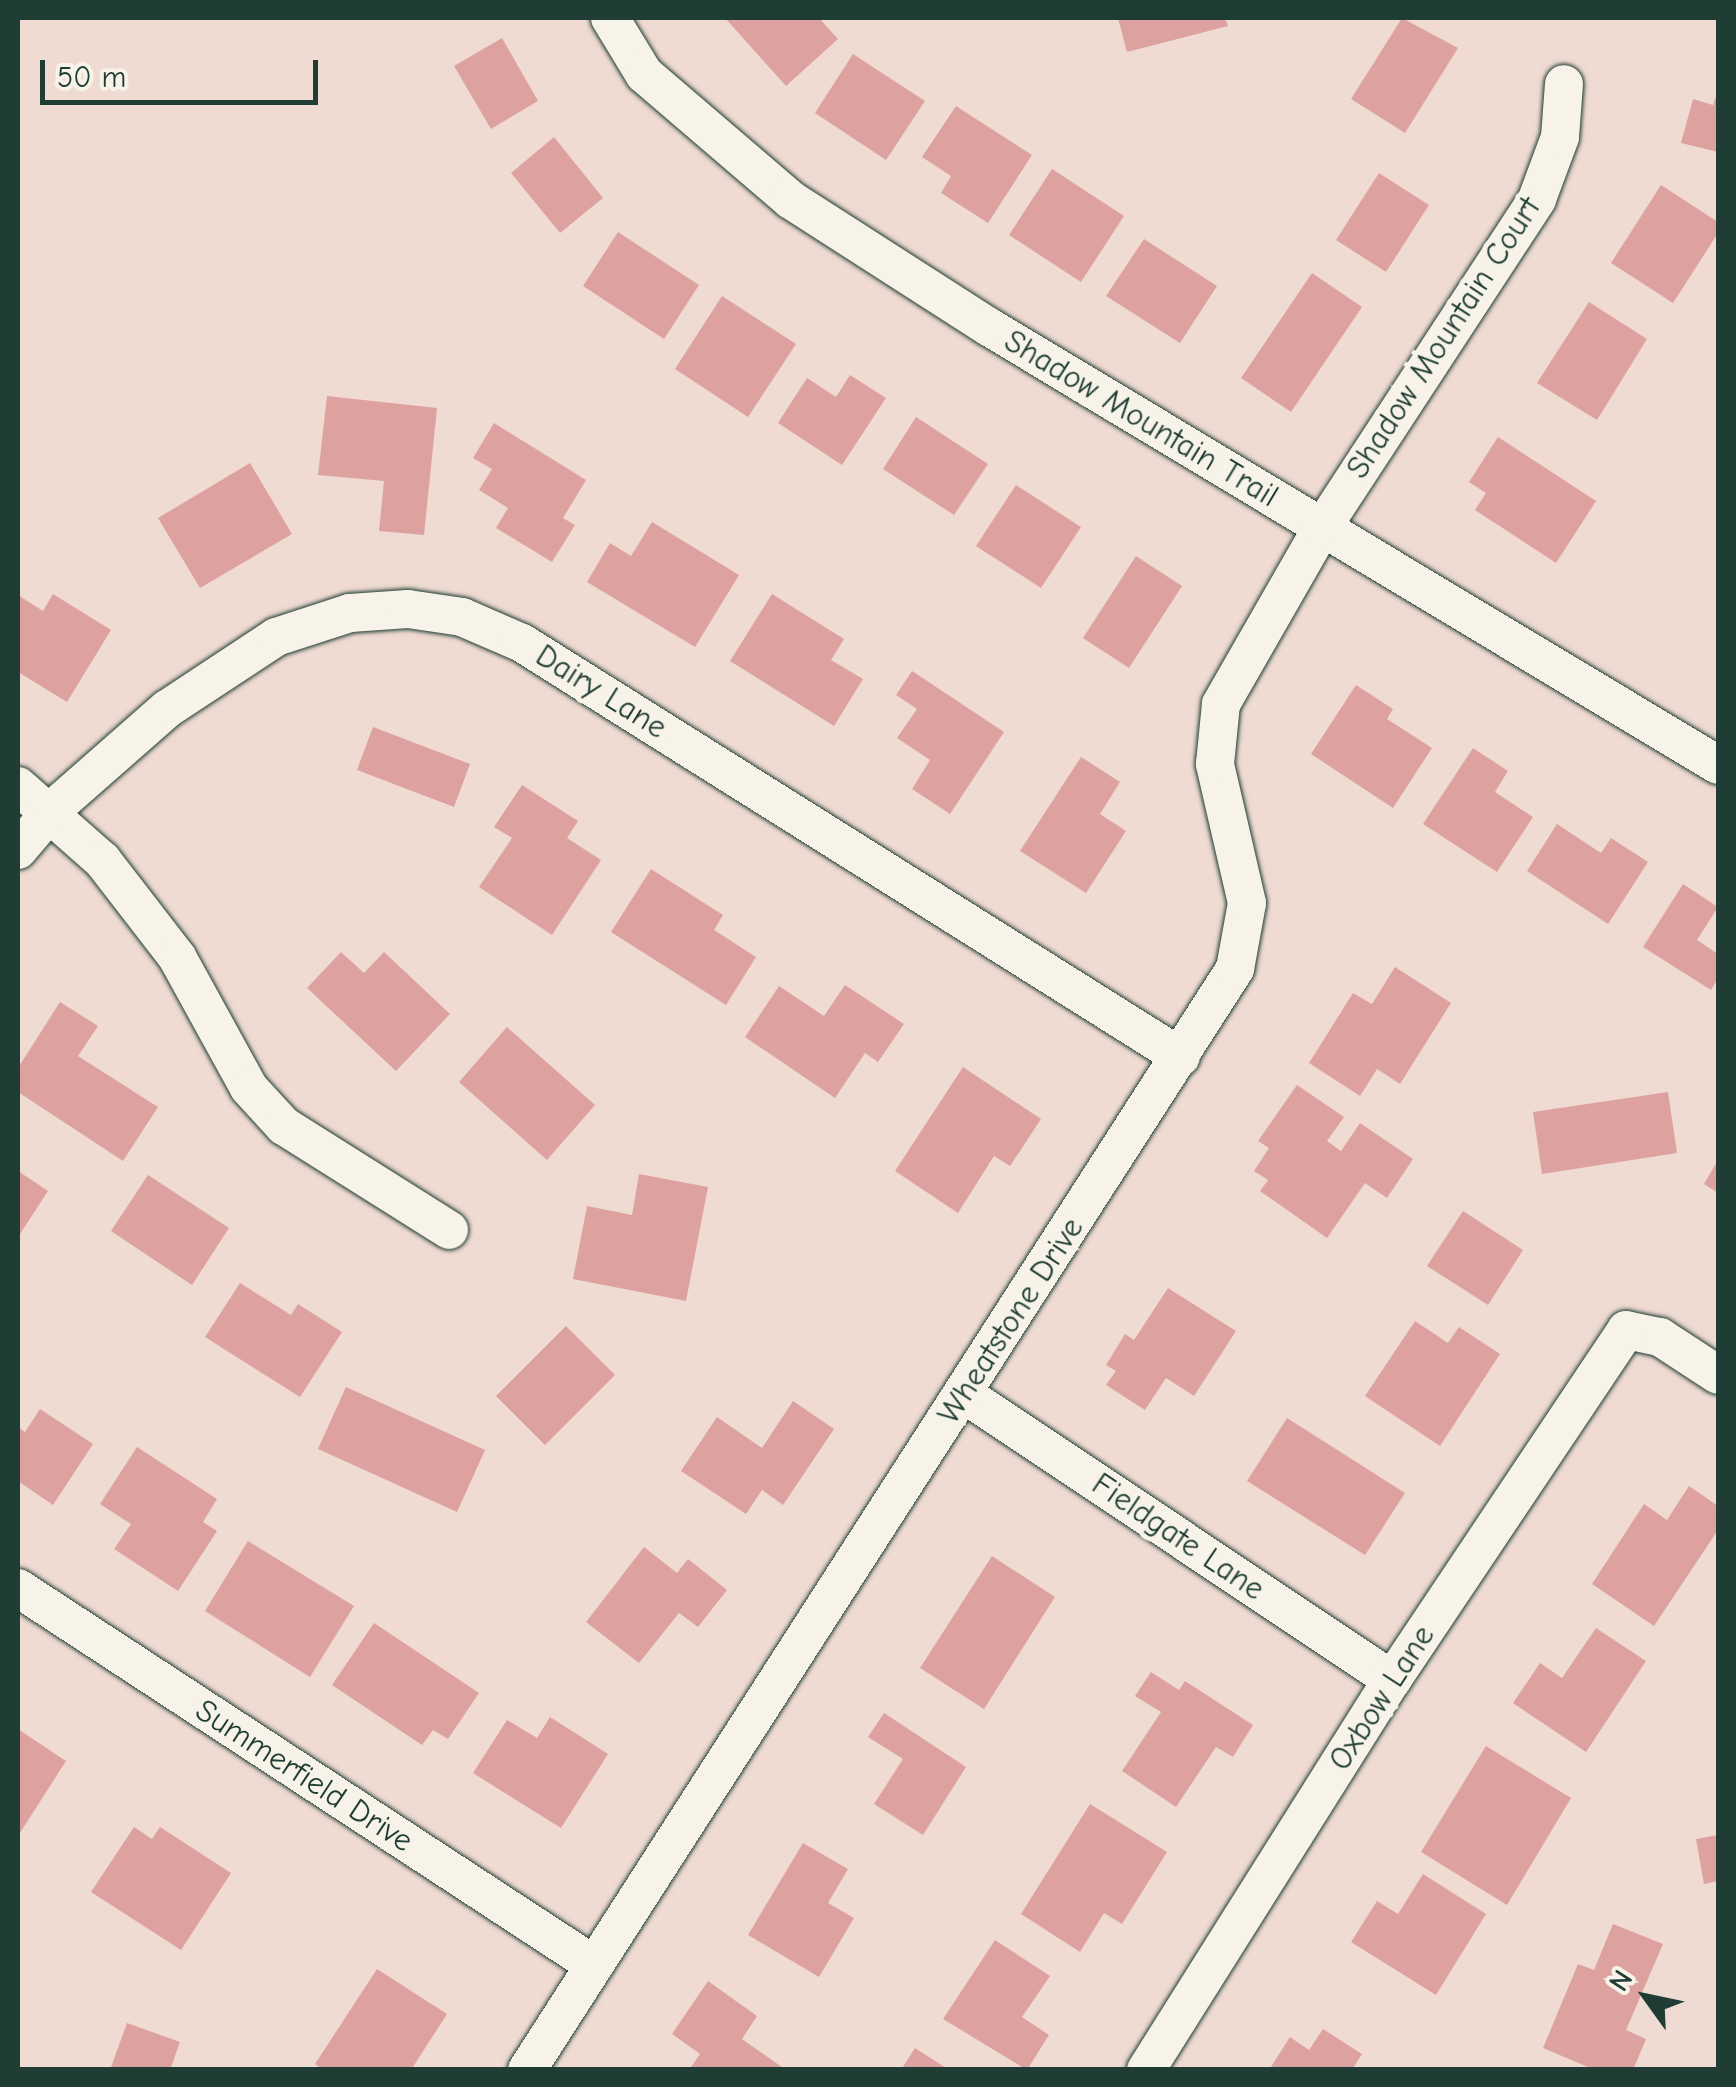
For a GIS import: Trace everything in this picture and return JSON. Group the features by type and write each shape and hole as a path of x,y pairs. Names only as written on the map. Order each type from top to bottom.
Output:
{"street":[{"name":"Shadow Mountain Trail","path":"610,18 644,74 792,200 1322,528 1718,766"},
{"name":"Shadow Mountain Court","path":"1322,528 1537,199 1560,137 1564,84"},
{"name":"Wheatstone Drive","path":"527,2070 591,1963 964,1394 1235,969 1248,903 1215,764 1217,718 1322,528"},
{"name":"Dairy Lane","path":"18,850 52,810 167,709 276,637 350,613 408,609 462,616 522,642 1181,1057"},
{"path":"18,786 52,810 102,860 177,957 250,1088 284,1126 449,1230"},
{"name":"Oxbow Lane","path":"1146,2070 1392,1680 1626,1330 1660,1337 1718,1375"},
{"name":"Fieldgate Lane","path":"964,1394 1392,1680"},
{"name":"Summerfield Drive","path":"18,1588 591,1963"}],"building":[{"path":"725,18 819,18 838,39 786,86"},
{"path":"1118,18 1225,18 1228,26 1127,52"},
{"path":"1402,18 1458,48 1405,133 1351,99"},
{"path":"502,38 538,101 491,129 454,66"},
{"path":"853,54 925,101 886,160 815,113"},
{"path":"1718,91 1718,152 1681,143 1693,99 1713,105"},
{"path":"956,106 1032,155 988,223 941,193 951,176 922,157"},
{"path":"554,137 603,198 560,233 511,173"},
{"path":"1052,169 1124,216 1081,282 1009,235"},
{"path":"1379,173 1429,205 1386,272 1336,240"},
{"path":"1661,185 1718,222 1718,233 1673,303 1611,263"},
{"path":"618,232 699,285 664,339 583,286"},
{"path":"1144,239 1217,286 1180,343 1106,296"},
{"path":"1312,273 1362,307 1291,412 1241,378"},
{"path":"722,296 796,344 748,417 675,369"},
{"path":"1589,302 1647,339 1597,420 1537,383"},
{"path":"850,375 886,398 842,465 778,423 807,378 836,397"},
{"path":"327,396 437,408 424,535 379,531 384,481 318,475"},
{"path":"916,417 988,464 954,515 883,469"},
{"path":"494,423 586,480 563,518 575,525 552,562 496,528 508,508 479,490 492,469 473,458"},
{"path":"1498,437 1596,501 1556,563 1475,510 1486,493 1469,482"},
{"path":"250,463 292,534 200,588 158,518"},
{"path":"1016,485 1081,527 1041,588 976,546"},
{"path":"652,522 739,575 695,647 587,582 610,543 631,556"},
{"path":"1136,556 1182,586 1129,668 1083,638"},
{"path":"53,594 111,630 67,702 18,672 18,595 43,611"},
{"path":"772,594 844,639 831,660 863,679 834,726 730,661"},
{"path":"912,671 1004,732 950,814 912,789 930,760 897,738 917,709 896,695"},
{"path":"1356,685 1393,709 1387,719 1432,748 1393,808 1311,754"},
{"path":"373,727 470,764 454,807 357,770"},
{"path":"1473,748 1508,771 1495,792 1533,817 1497,872 1423,824"},
{"path":"1081,757 1120,782 1100,814 1126,831 1086,893 1020,851"},
{"path":"522,785 578,821 567,838 601,860 552,935 479,887 512,838 494,827"},
{"path":"1557,824 1601,853 1611,838 1648,862 1608,924 1527,871"},
{"path":"651,869 723,915 714,930 756,957 726,1005 611,932"},
{"path":"1683,884 1718,907 1697,940 1718,954 1718,978 1711,990 1643,947"},
{"path":"341,952 364,973 384,952 450,1014 396,1071 307,988"},
{"path":"1395,967 1451,1003 1400,1084 1377,1069 1360,1096 1309,1063 1353,993 1372,1004"},
{"path":"845,985 904,1024 878,1062 865,1053 835,1098 745,1037 779,986 824,1016"},
{"path":"60,1002 98,1026 78,1056 158,1107 123,1161 18,1092 18,1068"},
{"path":"507,1027 595,1105 547,1160 459,1082"},
{"path":"963,1067 1041,1119 1010,1166 994,1156 958,1213 895,1171"},
{"path":"1297,1085 1344,1117 1327,1141 1341,1151 1360,1123 1413,1159 1387,1198 1365,1183 1327,1238 1260,1191 1268,1180 1254,1171 1269,1148 1258,1141"},
{"path":"1668,1092 1677,1153 1542,1174 1533,1112"},
{"path":"1718,1160 1718,1193 1704,1184"},
{"path":"18,1171 48,1191 18,1237"},
{"path":"639,1174 708,1187 686,1301 573,1279 587,1206 632,1215"},
{"path":"148,1175 229,1228 192,1285 111,1231"},
{"path":"1463,1211 1523,1250 1488,1305 1427,1266"},
{"path":"240,1283 291,1315 298,1304 342,1332 300,1397 205,1337"},
{"path":"1168,1288 1236,1331 1194,1396 1166,1378 1145,1410 1106,1385 1116,1371 1106,1365 1125,1334 1134,1340"},
{"path":"1415,1321 1448,1343 1459,1327 1500,1354 1440,1446 1365,1396"},
{"path":"566,1326 615,1375 545,1445 496,1396"},
{"path":"346,1387 485,1450 457,1512 318,1449"},
{"path":"793,1401 834,1429 783,1505 762,1490 746,1514 681,1471 717,1417 762,1448"},
{"path":"40,1409 93,1444 53,1505 18,1481 18,1427 25,1432"},
{"path":"1287,1418 1405,1493 1365,1555 1247,1481"},
{"path":"137,1447 217,1499 203,1522 217,1531 178,1591 114,1549 131,1524 100,1504"},
{"path":"1689,1486 1718,1506 1718,1530 1654,1626 1592,1584 1644,1504 1667,1520"},
{"path":"248,1541 354,1606 310,1677 205,1611"},
{"path":"644,1547 677,1573 688,1559 727,1590 698,1627 679,1613 639,1663 586,1622"},
{"path":"992,1556 1055,1597 984,1709 920,1668"},
{"path":"374,1623 479,1693 448,1739 433,1730 422,1745 332,1685"},
{"path":"1596,1628 1646,1661 1586,1752 1513,1703 1540,1663 1562,1678"},
{"path":"1151,1672 1179,1690 1185,1681 1253,1725 1233,1757 1216,1747 1176,1807 1122,1771 1161,1712 1135,1696"},
{"path":"884,1713 966,1767 923,1835 874,1804 903,1759 868,1737"},
{"path":"550,1717 608,1754 561,1828 473,1773 507,1720 537,1738"},
{"path":"18,1729 66,1761 18,1836"},
{"path":"1486,1746 1571,1798 1507,1905 1421,1852"},
{"path":"1090,1804 1167,1852 1122,1924 1104,1913 1080,1952 1021,1914"},
{"path":"134,1827 152,1839 160,1827 231,1873 181,1950 91,1892"},
{"path":"1718,1835 1718,1881 1704,1884 1696,1839"},
{"path":"803,1843 848,1869 828,1903 854,1918 819,1977 748,1935"},
{"path":"1423,1874 1486,1914 1436,1995 1351,1942 1377,1901 1398,1914"},
{"path":"1613,1924 1663,1944 1626,2030 1646,2039 1633,2070 1595,2070 1543,2048 1578,1964 1594,1970"},
{"path":"995,1940 1050,1976 1022,2017 1049,2035 1027,2070 943,2019"},
{"path":"377,1969 447,2014 411,2070 323,2070 315,2064"},
{"path":"708,1981 757,2016 742,2039 786,2070 689,2070 700,2054 672,2034"},
{"path":"127,2023 180,2042 170,2070 110,2070"},
{"path":"1323,2029 1362,2054 1352,2070 1269,2070 1290,2037 1309,2050"},
{"path":"915,2048 949,2070 901,2070"}]}
